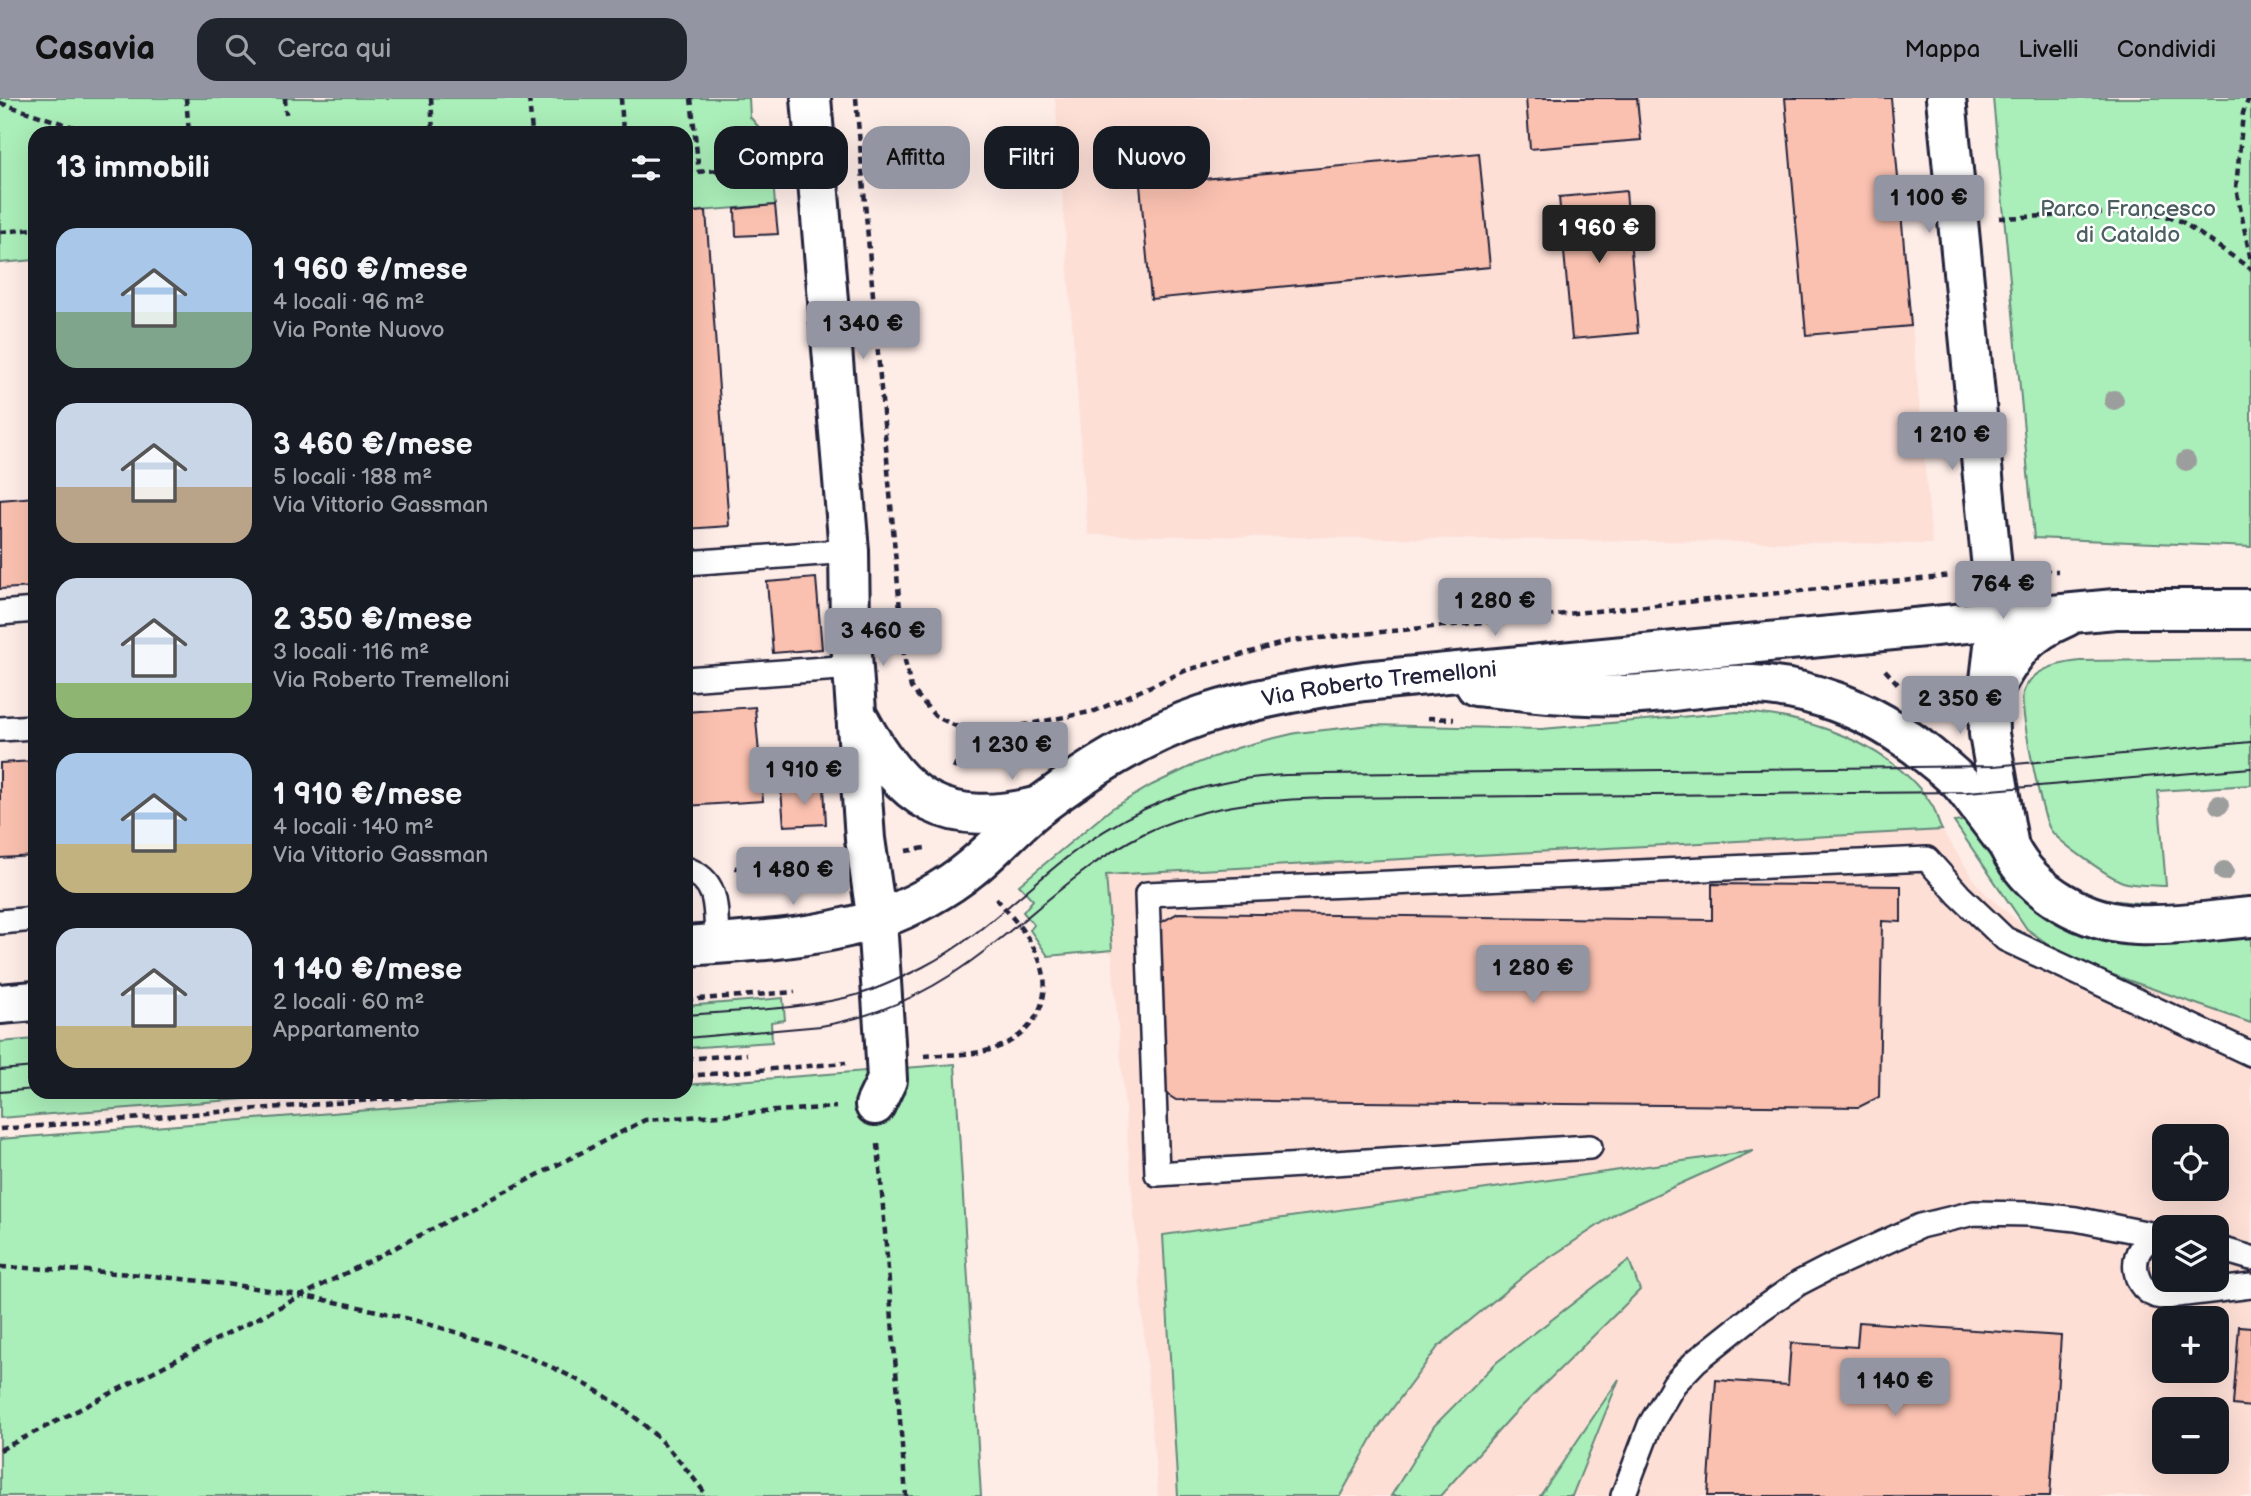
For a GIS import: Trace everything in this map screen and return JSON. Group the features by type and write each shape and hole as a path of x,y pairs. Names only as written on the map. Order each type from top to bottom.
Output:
{"street":[{"path":"811,98 849,551 853,667 865,847 877,920 887,1080 875,1105"},
{"path":"1946,98 1997,620 1988,698 1989,734 2010,846 2017,863 2032,879 2062,903 2099,919 2137,925 2251,917"},
{"name":"Via Roberto Tremelloni","path":"702,945 791,938 877,920 924,899 963,874 1040,806 1119,754 1202,716 1304,690 1397,678 2078,612 2251,609"},
{"name":"Via Roberto Tremelloni","path":"1988,698 2009,661 2026,639 2043,627 2078,612"},
{"path":"1397,678 1521,691 1625,695 1732,685 1801,691 1860,711 1911,741 1965,788 2010,846"},
{"name":"Via Roberto Tremelloni","path":"857,714 872,744 885,762 909,788 931,804 942,809 978,815 1011,813 1040,806"},
{"path":"0,1004 28,1002"}],"lane":[{"path":"693,562 849,551"},
{"path":"0,612 28,610"},
{"path":"693,679 853,667"},
{"path":"0,729 28,727"},
{"path":"1590,1147 1157,1174 1147,894 1927,859 1959,895 2005,939 2251,1054"},
{"name":"Via Roberto Tremelloni","path":"693,872 705,878 714,896 702,945"},
{"path":"0,922 28,920"},
{"path":"1623,1496 1650,1425 1674,1384 1696,1361 1760,1310 1826,1269 1920,1226 1974,1213 2030,1214 2076,1219 2152,1234"},
{"path":"2152,1238 2137,1254 2136,1275 2141,1284 2157,1296 2251,1286"},
{"path":"2229,1252 2251,1258"},
{"path":"2177,1295 2182,1292"}],"path":[{"path":"186,98 188,126"},
{"path":"285,98 286,114"},
{"path":"431,98 433,126"},
{"path":"529,98 531,126"},
{"path":"621,98 623,126"},
{"path":"691,98 699,172"},
{"path":"856,98 903,649"},
{"path":"2249,98 2243,113 2236,188 2251,261"},
{"path":"0,103 66,126"},
{"path":"693,172 714,171"},
{"path":"1999,218 2115,214 2165,216 2181,221 2251,269"},
{"path":"0,232 28,230"},
{"path":"1884,670 1902,688"},
{"path":"1422,718 1461,719"},
{"path":"953,771 969,729"},
{"path":"902,851 923,850 927,846"},
{"path":"693,871 840,858"},
{"path":"985,900 991,892 1023,933"},
{"path":"693,999 795,992"},
{"path":"693,1058 747,1054"},
{"path":"0,1129 386,1099"},
{"path":"0,1451 645,1120 875,1105 905,1496"},
{"path":"0,1267 71,1269 225,1284 356,1306 439,1327 520,1354 575,1378 627,1411 650,1431 672,1452 707,1496"}],"shaded area":[{"path":"1055,98 1891,98 1932,544 1088,535 1062,189 1079,189 1079,126 1057,126"},
{"path":"1942,830 1987,895 2027,929 2070,960 2251,1023 2251,1496 1158,1496 1105,875"}],"green space":[{"path":"0,98 749,98 750,117 758,126 714,126 714,189 774,189 775,205 693,211 693,126 28,126 28,261 0,263"},
{"name":"Parco Francesco di Cataldo","path":"1993,98 2251,98 2251,547 2034,538"},
{"path":"2251,659 2251,785 2158,791 2166,886 2123,882 2084,858 2055,835 2046,820 2024,718 2023,693 2032,678 2055,666 2080,661"},
{"path":"1737,712 1791,719 1846,737 1871,750 1894,765 1915,784 1932,805 1942,830 1106,875 1112,950 1048,956 1030,930 1034,925 1023,912 1033,900 1019,885 1111,809 1152,785 1237,748 1296,733 1371,725 1542,729"},
{"path":"1979,819 2055,880 2101,898 2151,904 2251,903 2251,1023 2070,960 2027,929 1954,822"},
{"path":"783,998 785,1020 771,1022 772,1042 693,1048 693,1005"},
{"path":"28,1040 28,1099 246,1099 0,1118 0,1042"},
{"path":"955,1064 981,1496 0,1496 0,1139 510,1099 693,1099 693,1084"},
{"path":"1753,1151 1620,1211 1531,1270 1438,1347 1378,1428 1340,1496 1178,1496 1163,1235"},
{"path":"1629,1260 1640,1290 1512,1416 1440,1496 1391,1496 1434,1426 1497,1362"},
{"path":"1619,1379 1572,1496 1540,1496"}],"building":[{"path":"1526,98 1637,98 1641,140 1530,149"},
{"path":"1785,98 1891,98 1911,326 1806,335"},
{"path":"1479,153 1490,267 1151,299 1140,189 1210,189 1210,178"},
{"path":"1626,191 1638,333 1572,339 1559,197"},
{"path":"775,205 778,234 736,236 735,209"},
{"path":"706,211 729,526 693,529 693,212"},
{"path":"28,498 28,587 0,589 0,500"},
{"path":"816,578 822,649 773,653 767,582"},
{"path":"755,707 763,801 693,806 693,711"},
{"path":"28,761 28,856 0,858 0,763"},
{"path":"824,787 826,824 784,826 781,790"},
{"path":"1712,884 1901,886 1901,922 1882,921 1879,1097 1859,1107 1176,1100 1157,1088 1158,924 1178,913 1712,920"},
{"path":"1859,1322 2061,1336 2050,1496 1708,1496 1716,1380 1788,1385 1791,1343 1857,1347"},
{"path":"2239,1326 2251,1327 2251,1407 2233,1405"}],"tram line":[{"path":"693,1015 817,1003 860,994 884,985 923,967 962,943 1066,858 1122,821 1184,793 1240,780 1323,774 1994,766 2251,742"},
{"path":"693,1037 821,1026 879,1011 916,995 951,975 1119,847 1165,824 1232,806 1325,798 1967,792 2251,768"},
{"path":"0,1070 28,1068"},
{"path":"0,1092 28,1090"}]}
